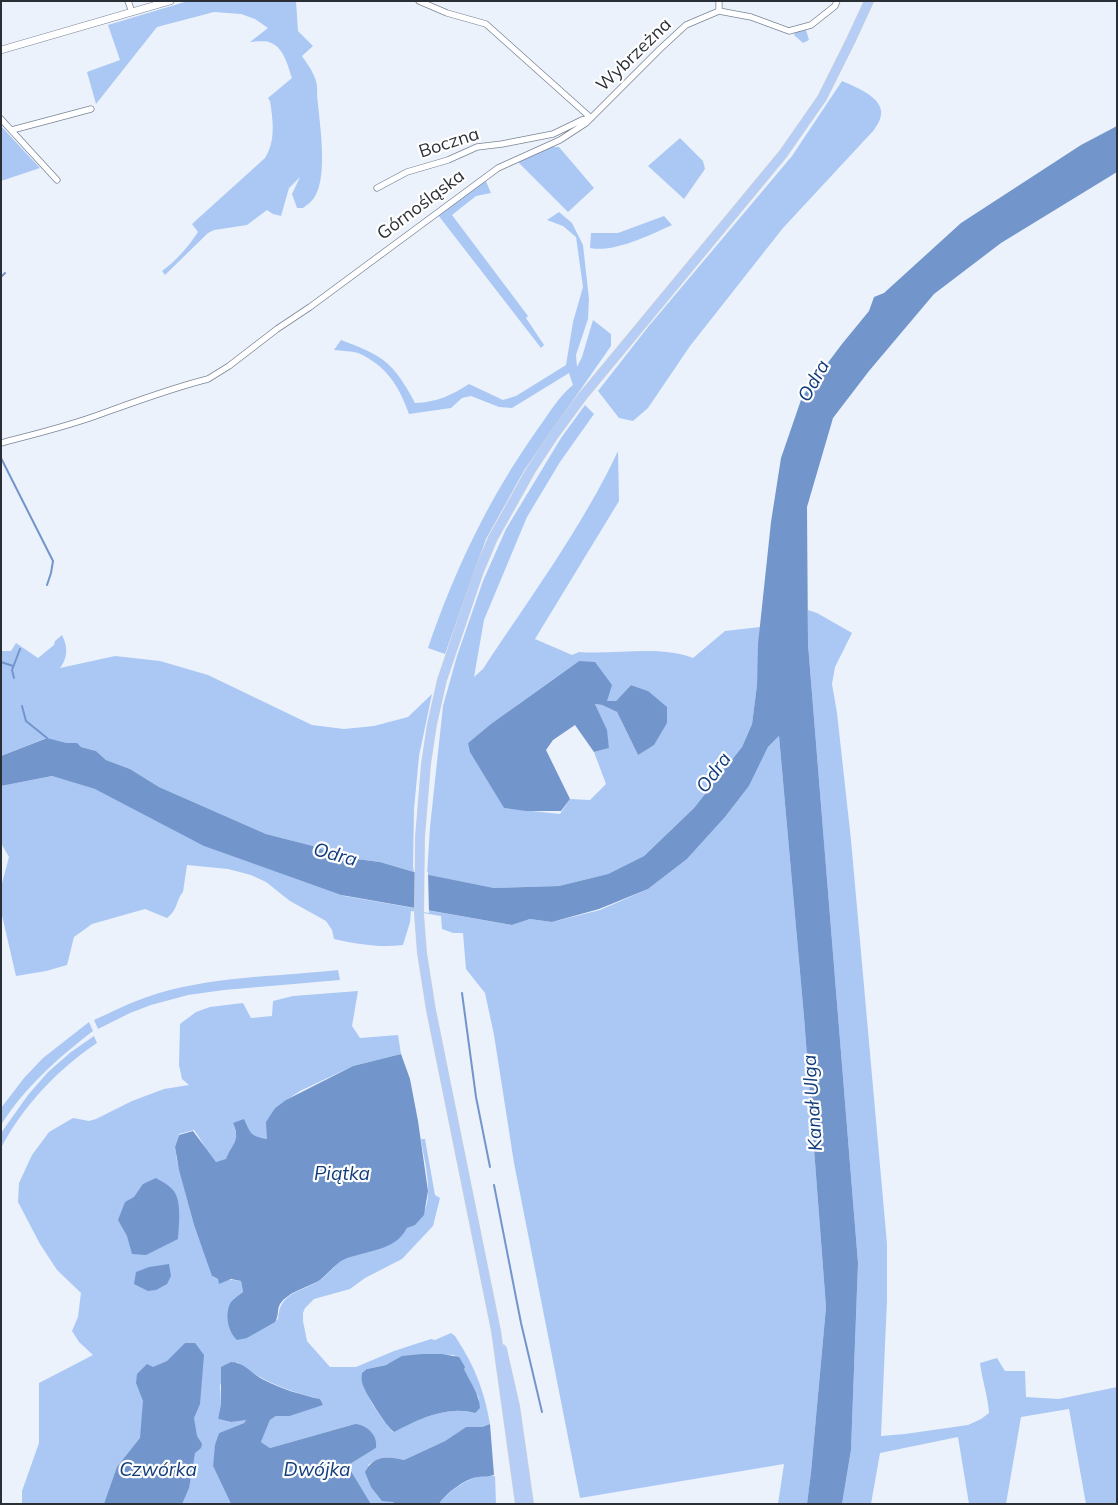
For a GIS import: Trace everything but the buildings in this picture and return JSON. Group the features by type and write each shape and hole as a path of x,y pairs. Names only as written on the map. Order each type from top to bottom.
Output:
{"main road":[{"path":"520,1504 496,1331 431,1010 422,953 419,914 420,837 426,764 432,724 442,680 479,571 493,538 531,470 582,397 783,154 804,125 822,98 869,1"},
{"path":"496,1331 506,1360 515,1406 529,1504"}],"street":[{"path":"128,1 132,12"},
{"path":"1,50 170,1"},
{"path":"419,1 447,13 486,24 591,118"},
{"path":"720,1 719,11 751,17 789,31 811,25 835,6 837,1"},
{"name":"Wybrzeżna","path":"591,118 686,25 719,11"},
{"path":"12,130 91,109"},
{"path":"1,118 57,180"},
{"name":"Boczna","path":"377,188 406,172 448,160 477,147 553,134 582,120 591,118"},
{"name":"Górnośląska","path":"1,443 50,431 134,401 208,379 229,366 276,329 310,307 498,168 560,140 591,118"}],"shaded area":[{"path":"188,1 296,1 298,31 313,46 302,56 317,83 322,148 321,176 319,188 314,198 303,208 297,208 292,194 300,177 289,188 281,216 267,210 247,225 214,230 208,233 165,275 162,271 182,253 198,232 192,224 265,158 271,145 273,130 270,101 268,98 292,78 285,58 275,45 266,42 250,42 268,28 255,19 241,14 214,12 157,27 96,104 87,72 120,60 108,25"},
{"path":"806,30 809,40 803,43 794,35 795,32"},
{"path":"842,81 869,95 879,105 880,119 874,130 783,228 690,346 648,408 633,421 619,418 598,391 648,327 792,156"},
{"path":"1,126 40,168 1,181"},
{"path":"680,138 703,161 705,169 684,199 648,166"},
{"path":"551,147 559,147 594,188 568,212 517,161"},
{"path":"485,179 491,193 476,196 452,215 528,316 526,318 544,345 541,348 438,215"},
{"path":"559,212 572,223 583,245 589,299 588,319 576,355 577,367 582,357 593,320 611,334 611,346 525,469 486,539 445,654 428,648 462,562 489,508 520,456 554,406 573,385 569,373 512,408 499,407 471,396 462,398 451,408 409,414 401,394 384,370 358,353 334,350 341,340 377,356 396,372 415,403 443,398 469,384 503,400 516,396 566,365 573,322 583,287 576,237 563,226 547,220"},
{"path":"664,216 672,225 621,246 600,249 590,248 591,233 618,233"},
{"path":"585,405 594,414 560,462 527,517 484,620 474,677 483,669 555,562 589,507 618,451 619,501 535,639 572,655 579,652 651,651 680,654 693,658 725,631 760,627 757,685 752,724 742,747 694,808 644,856 608,874 559,886 494,888 427,875 430,827 443,706 457,656 483,581 506,529 561,438","holes":["579,661 607,701 616,701 631,685 648,691 638,755 617,712 595,704 606,730 609,748 594,752 606,784 590,800 570,799 560,814 504,808 468,743"]},
{"path":"808,610 817,613 852,633 835,667 832,684 851,840 887,1244 887,1300 881,1436 968,1425 981,1419 989,1413 980,1363 997,1358 1005,1371 1025,1371 1026,1397 1059,1399 1117,1387 1117,1504 1086,1504 1069,1409 1021,1417 1006,1504 969,1504 958,1437 880,1453 871,1504 842,1504 851,1450 858,1263 808,644"},
{"path":"62,635 66,652 65,660 60,668 115,656 160,661 208,675 312,725 344,729 374,726 408,717 432,694 419,756 414,809 414,872 380,862 341,857 313,846 266,834 159,787 130,769 106,760 96,751 77,744 46,738 1,756 1,651 11,651 16,643 38,658 54,645 55,641"},
{"path":"779,736 804,1017 826,1307 807,1504 778,1504 784,1464 580,1498 514,1163 494,1035 485,993 466,969 463,933 453,933 442,929 441,916 411,911 410,922 403,945 377,946 343,941 334,939 332,930 326,921 290,901 266,882 251,875 228,869 187,865 183,892 175,908 167,918 145,909 92,924 74,937 67,965 16,976 1,911 1,887 9,857 1,843 1,786 52,776 96,789 213,849 344,896 512,925 530,919 552,922 600,910 648,889 687,859 725,817 749,786 768,747"},
{"path":"338,970 340,980 188,995 151,1005 98,1029 94,1020 147,997 193,985 241,978"},
{"path":"358,991 352,1026 360,1038 398,1035 401,1054 353,1066 300,1091 275,1108 267,1122 267,1139 256,1138 233,1123 236,1140 226,1160 216,1162 194,1130 179,1134 175,1147 177,1161 194,1225 213,1277 241,1281 243,1292 234,1299 247,1338 278,1319 283,1303 292,1294 320,1280 343,1260 395,1241 407,1228 418,1222 424,1213 427,1202 427,1176 421,1139 425,1139 435,1195 440,1198 433,1226 402,1259 365,1278 350,1289 314,1299 305,1308 303,1313 307,1341 330,1367 356,1367 394,1351 431,1339 435,1340 451,1333 455,1336 473,1367 485,1400 490,1424 482,1427 466,1427 445,1441 404,1460 386,1458 368,1465 395,1504 371,1504 351,1471 350,1464 376,1448 355,1424 270,1448 261,1442 270,1420 276,1416 290,1416 322,1405 320,1399 276,1385 256,1375 237,1362 220,1385 221,1404 218,1419 231,1422 246,1419 244,1423 219,1433 213,1466 231,1504 22,1504 22,1491 39,1443 39,1383 93,1355 79,1342 72,1331 78,1317 81,1293 57,1270 40,1244 18,1202 19,1183 32,1155 49,1132 73,1118 89,1121 132,1101 164,1089 189,1085 182,1079 179,1065 180,1024 196,1012 210,1007 243,1003 251,1018 272,1016 273,1001 293,996","holes":["422,1354 454,1355 479,1398 475,1413 464,1411 443,1412 412,1422 393,1432 370,1400 367,1369"]},
{"path":"89,1022 93,1031 67,1052 31,1086 1,1125 1,1108 24,1078 43,1058"},
{"path":"94,1036 97,1043 69,1064 31,1103 1,1148 1,1133 28,1095 48,1072 71,1052"},
{"path":"479,1476 495,1476 496,1504 439,1504 457,1487"}],"water":[{"path":"1117,126 1117,172 1001,243 934,294 869,371 833,418 807,507 808,644 858,1263 851,1450 842,1504 807,1504 826,1307 804,1017 779,736 768,747 749,786 725,817 687,859 648,889 599,909 552,922 530,919 512,925 341,895 204,846 95,789 52,776 1,786 1,756 47,738 67,743 77,743 81,747 96,751 106,760 130,769 159,787 266,834 313,846 341,857 380,862 414,872 494,888 559,886 608,874 644,856 694,808 742,747 752,724 757,685 758,644 771,522 781,458 802,397 869,311 874,297 884,293 961,223 1081,145"},
{"path":"579,661 595,662 612,685 607,701 616,701 631,685 648,691 667,707 667,723 654,745 638,755 617,712 595,704 607,730 609,748 594,752 575,725 553,740 546,750 570,799 561,811 526,811 504,808 470,752 468,743 491,724"},
{"name":"Piątka","path":"401,1054 410,1079 428,1191 424,1215 415,1225 407,1228 395,1242 343,1260 320,1280 288,1296 280,1304 275,1322 247,1338 237,1340 230,1329 227,1315 230,1304 243,1292 241,1281 231,1279 219,1284 218,1279 212,1276 194,1225 179,1170 175,1147 179,1135 193,1131 216,1162 226,1159 236,1139 233,1123 244,1119 252,1134 267,1139 266,1122 275,1108 286,1100 353,1066"},
{"path":"156,1178 169,1186 176,1194 179,1213 178,1239 146,1255 132,1254 127,1236 118,1220 125,1202 134,1197 143,1184"},
{"path":"169,1264 171,1276 167,1284 156,1290 148,1291 134,1284 136,1272 149,1267"},
{"name":"Czwórka","path":"185,1343 195,1343 204,1355 200,1404 194,1418 197,1436 202,1444 201,1448 195,1453 189,1488 182,1504 104,1504 117,1467 140,1438 143,1401 136,1383 137,1374 147,1364 153,1367 167,1361"},
{"path":"442,1354 459,1357 476,1392 480,1408 475,1413 454,1411 433,1415 413,1422 394,1432 381,1417 366,1393 362,1381 362,1373 367,1369 386,1365 402,1356"},
{"name":"Dwójka","path":"231,1362 240,1364 260,1378 278,1386 320,1399 323,1405 290,1416 276,1416 270,1420 261,1442 270,1448 355,1424 364,1426 371,1432 375,1439 376,1448 350,1464 351,1471 371,1504 231,1504 213,1466 215,1445 219,1433 244,1423 246,1420 231,1422 218,1419 221,1404 221,1367"},
{"path":"490,1424 494,1475 473,1478 462,1483 451,1491 439,1504 395,1504 382,1501 371,1487 365,1472 373,1462 382,1458 404,1460 445,1441 466,1427 482,1427"}],"pier":[{"path":"416,870 428,872 429,913 417,911"}],"waterway":[{"path":"1,277 5,273"},
{"path":"1,458 53,561 47,585"},
{"path":"14,678 12,670 20,649"},
{"path":"1,662 13,666"},
{"path":"22,706 26,721 47,738"},
{"path":"462,993 476,1097 490,1167"},
{"path":"494,1185 521,1323 542,1412"}],"water label":[{"name":"Odra","path":"814,381"},
{"name":"Odra","path":"714,773"},
{"name":"Odra","path":"335,855"},
{"name":"Kanał Ulga","path":"813,1103"}]}
